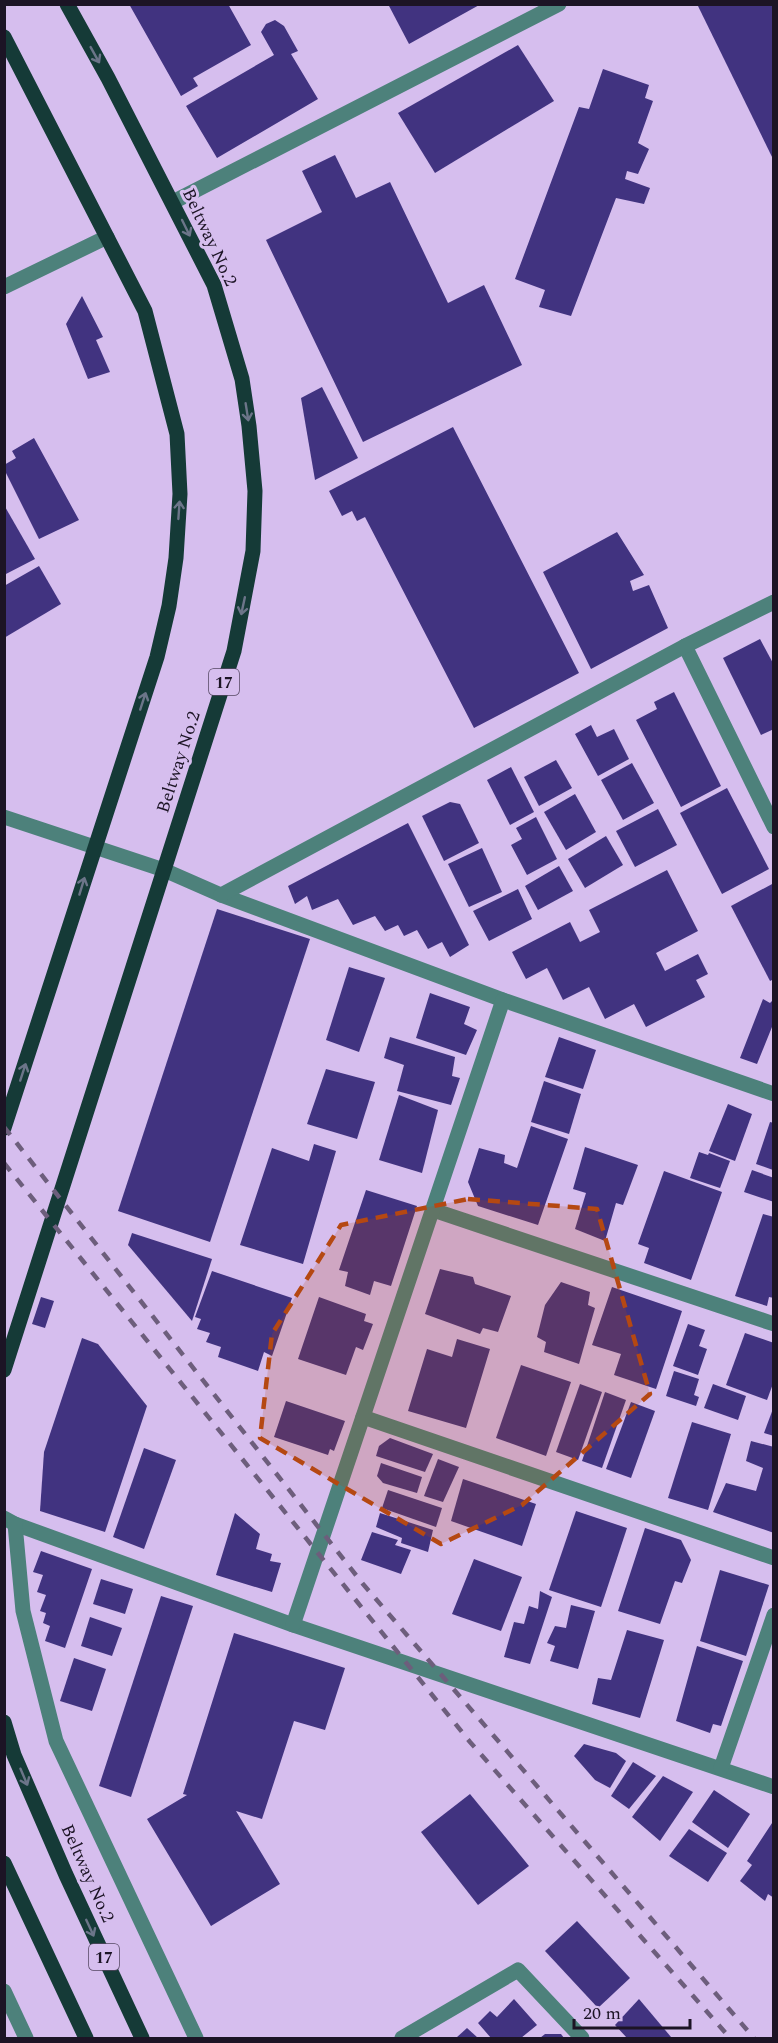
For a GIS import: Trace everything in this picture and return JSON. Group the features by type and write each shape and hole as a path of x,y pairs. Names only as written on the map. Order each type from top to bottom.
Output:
{"main road":[{"name":"Beltway No.2","path":"4,1370 234,651 253,551 255,491 249,426 238,367 214,285 108,78 67,4"},
{"path":"4,37 145,311 177,434 180,494 176,558 169,606 157,657 4,1128"},
{"name":"Beltway No.2","path":"4,1722 14,1755 66,1875 142,2038"},
{"path":"4,1863 86,2038"}],"street":[{"path":"172,202 559,4"},
{"path":"4,287 107,237"},
{"path":"221,895 685,646 774,602"},
{"path":"685,646 774,827"},
{"path":"4,817 164,870 221,895 503,1000 774,1094"},
{"path":"293,1625 503,1000"},
{"path":"433,1210 774,1324"},
{"path":"363,1417 774,1558"},
{"path":"196,2038 56,1741 23,1611 10,1521 293,1625 774,1787"},
{"path":"722,1768 774,1615"},
{"path":"402,2038 518,1970 582,2038"},
{"path":"4,1991 26,2038"}],"highlighted area":[{"path":"468,1199 597,1209 650,1394 522,1505 441,1544 260,1438 272,1334 341,1225"}],"building":[{"path":"129,4 228,4 251,45 193,78 198,86 181,96"},
{"path":"388,4 481,4 409,44"},
{"path":"697,4 774,4 774,161"},
{"path":"275,20 284,26 298,51 291,54 318,99 217,158 186,106 274,55 261,32 266,24"},
{"path":"518,45 554,101 435,173 398,113"},
{"path":"603,69 649,85 645,98 653,101 638,143 649,149 638,174 627,171 625,179 650,188 644,204 616,198 571,316 539,307 545,290 515,279 579,107 589,109"},
{"path":"335,155 356,198 390,182 448,303 484,285 522,365 363,442 266,240 322,212 302,171"},
{"path":"82,296 103,337 96,340 110,372 88,379 66,324"},
{"path":"322,387 358,458 315,480 301,398"},
{"path":"453,427 579,673 474,728 365,517 357,521 352,511 342,516 329,491"},
{"path":"34,438 79,520 39,539 4,469 4,465 16,458 12,451"},
{"path":"4,505 35,559 4,575"},
{"path":"617,532 644,575 630,581 633,591 649,585 668,628 591,669 543,572"},
{"path":"39,566 61,604 4,638 4,586"},
{"path":"760,639 774,665 774,729 761,735 723,658"},
{"path":"674,692 721,786 681,807 636,720 657,709 654,702"},
{"path":"591,725 597,737 614,729 629,759 598,776 575,734"},
{"path":"556,760 572,788 539,806 524,777"},
{"path":"632,763 654,803 623,820 601,780"},
{"path":"511,767 534,812 510,825 487,780"},
{"path":"727,788 769,869 722,894 680,813"},
{"path":"575,794 596,832 566,850 544,812"},
{"path":"450,802 460,804 479,843 444,861 422,816"},
{"path":"658,809 677,845 635,867 616,831"},
{"path":"536,817 557,859 527,875 511,845 522,839 516,828"},
{"path":"408,823 469,945 450,957 442,942 428,949 417,930 404,936 398,925 385,931 375,916 353,925 338,899 312,910 307,896 295,904 288,886"},
{"path":"606,836 623,865 585,888 568,859"},
{"path":"482,848 502,892 469,907 448,864"},
{"path":"559,866 573,891 538,910 525,886"},
{"path":"667,870 698,931 656,953 665,971 698,954 708,974 696,980 705,997 646,1027 634,1004 605,1019 589,987 563,1000 547,968 526,979 512,952 570,922 580,942 600,932 589,910"},
{"path":"774,883 774,979 770,981 731,906"},
{"path":"518,889 532,919 489,941 473,911"},
{"path":"217,909 310,939 210,1242 118,1211"},
{"path":"349,967 385,978 359,1052 326,1040"},
{"path":"430,993 470,1007 464,1024 477,1030 466,1055 416,1038"},
{"path":"763,999 770,1003 774,999 774,1022 757,1064 740,1058"},
{"path":"390,1037 455,1057 452,1076 460,1078 451,1105 397,1091 404,1065 384,1058"},
{"path":"559,1037 596,1050 583,1089 545,1077"},
{"path":"326,1069 375,1082 357,1139 307,1124"},
{"path":"544,1081 581,1094 569,1134 531,1122"},
{"path":"399,1095 438,1110 422,1173 379,1160"},
{"path":"728,1104 752,1114 735,1161 709,1151"},
{"path":"770,1122 774,1123 773,1170 756,1164"},
{"path":"531,1126 568,1139 538,1225 478,1206 468,1182 479,1148 505,1155 504,1163 517,1168"},
{"path":"314,1144 336,1151 303,1264 240,1245 272,1148 309,1161"},
{"path":"585,1147 638,1165 623,1205 616,1203 605,1241 575,1229 586,1193 573,1189"},
{"path":"699,1152 708,1155 709,1153 730,1161 720,1188 690,1178"},
{"path":"752,1170 774,1178 774,1202 744,1192"},
{"path":"664,1171 722,1192 691,1280 644,1263 649,1248 638,1244"},
{"path":"366,1190 417,1206 391,1286 374,1281 370,1295 345,1286 348,1272 339,1270"},
{"path":"763,1214 774,1217 774,1298 769,1297 767,1306 735,1296"},
{"path":"132,1233 212,1259 192,1321 128,1245"},
{"path":"440,1269 473,1277 475,1284 511,1296 498,1332 483,1328 480,1334 425,1314"},
{"path":"212,1271 292,1298 272,1356 264,1352 258,1371 218,1357 221,1347 206,1342 210,1333 197,1329 201,1319 195,1317"},
{"path":"561,1282 590,1292 588,1305 595,1308 579,1364 544,1352 546,1342 537,1337 545,1305"},
{"path":"612,1287 682,1311 656,1389 614,1375 621,1354 592,1345"},
{"path":"41,1297 54,1301 45,1328 32,1324"},
{"path":"319,1297 366,1314 364,1321 373,1324 363,1350 356,1347 346,1375 298,1359"},
{"path":"688,1324 705,1330 699,1346 707,1349 698,1375 673,1366"},
{"path":"745,1333 774,1343 774,1381 767,1400 726,1385"},
{"path":"82,1338 98,1344 147,1406 105,1532 40,1511 44,1452"},
{"path":"457,1339 490,1349 466,1428 408,1411 427,1349 452,1357"},
{"path":"521,1365 571,1382 546,1456 496,1438"},
{"path":"674,1371 699,1379 694,1395 699,1397 696,1406 666,1396"},
{"path":"580,1384 602,1392 578,1460 556,1452"},
{"path":"713,1384 746,1396 738,1420 704,1408"},
{"path":"605,1392 626,1400 602,1468 582,1461"},
{"path":"286,1401 345,1421 334,1451 330,1449 328,1455 274,1437"},
{"path":"631,1402 655,1411 631,1478 606,1469"},
{"path":"774,1406 774,1436 764,1433"},
{"path":"692,1422 731,1434 708,1510 668,1498"},
{"path":"390,1438 433,1454 425,1472 376,1456 379,1446"},
{"path":"751,1441 774,1447 774,1533 713,1512 726,1483 756,1491 763,1468 746,1461"},
{"path":"144,1448 176,1460 144,1549 113,1537"},
{"path":"438,1459 459,1467 443,1502 424,1496"},
{"path":"381,1463 422,1477 417,1493 383,1483 377,1476"},
{"path":"463,1479 536,1504 522,1546 451,1521"},
{"path":"388,1490 442,1508 436,1527 382,1508"},
{"path":"576,1511 627,1528 601,1607 549,1590"},
{"path":"235,1513 260,1534 256,1549 272,1554 270,1561 281,1563 272,1592 216,1575"},
{"path":"380,1513 433,1530 428,1552 401,1543 402,1538 376,1527"},
{"path":"645,1528 681,1540 691,1560 682,1583 675,1581 660,1624 618,1611"},
{"path":"372,1532 398,1540 395,1545 411,1550 401,1574 361,1560"},
{"path":"41,1551 92,1569 65,1648 45,1641 50,1626 43,1623 46,1613 40,1611 46,1595 37,1592 43,1575 33,1572"},
{"path":"474,1559 522,1577 501,1631 452,1614"},
{"path":"720,1570 769,1585 746,1656 700,1641"},
{"path":"101,1579 133,1589 125,1614 93,1604"},
{"path":"540,1591 552,1597 530,1664 504,1657 514,1622 524,1624 529,1606 538,1609"},
{"path":"161,1596 193,1606 131,1797 99,1786"},
{"path":"571,1605 595,1611 578,1669 550,1661 555,1646 547,1643 555,1626 566,1628"},
{"path":"90,1617 122,1628 112,1656 81,1646"},
{"path":"627,1630 664,1640 640,1718 592,1704 598,1678 611,1680"},
{"path":"234,1633 345,1668 325,1730 294,1721 262,1819 236,1811 280,1884 211,1926 147,1819 187,1795 183,1794"},
{"path":"697,1646 743,1661 721,1726 713,1724 710,1733 676,1721"},
{"path":"74,1658 106,1669 92,1711 60,1701"},
{"path":"584,1744 616,1753 626,1761 610,1788 595,1780 574,1756"},
{"path":"633,1762 656,1776 629,1809 611,1796"},
{"path":"663,1776 693,1792 660,1841 632,1817"},
{"path":"714,1790 750,1814 728,1848 692,1822"},
{"path":"470,1794 529,1866 478,1905 421,1832"},
{"path":"774,1820 774,1898 768,1894 765,1901 740,1881 752,1865 747,1861"},
{"path":"689,1829 727,1853 708,1882 669,1856"},
{"path":"577,1921 630,1978 598,2008 545,1951"},
{"path":"514,1999 537,2025 521,2038 491,2038 478,2023 490,2011 497,2017"},
{"path":"639,1999 671,2037 627,2038 615,2025"},
{"path":"467,2028 478,2038 456,2038"},
{"path":"545,2034 561,2034 564,2038 540,2038"}],"railway":[{"path":"4,1127 363,1584 754,2038"},
{"path":"4,1163 470,1742 730,2038"}]}
